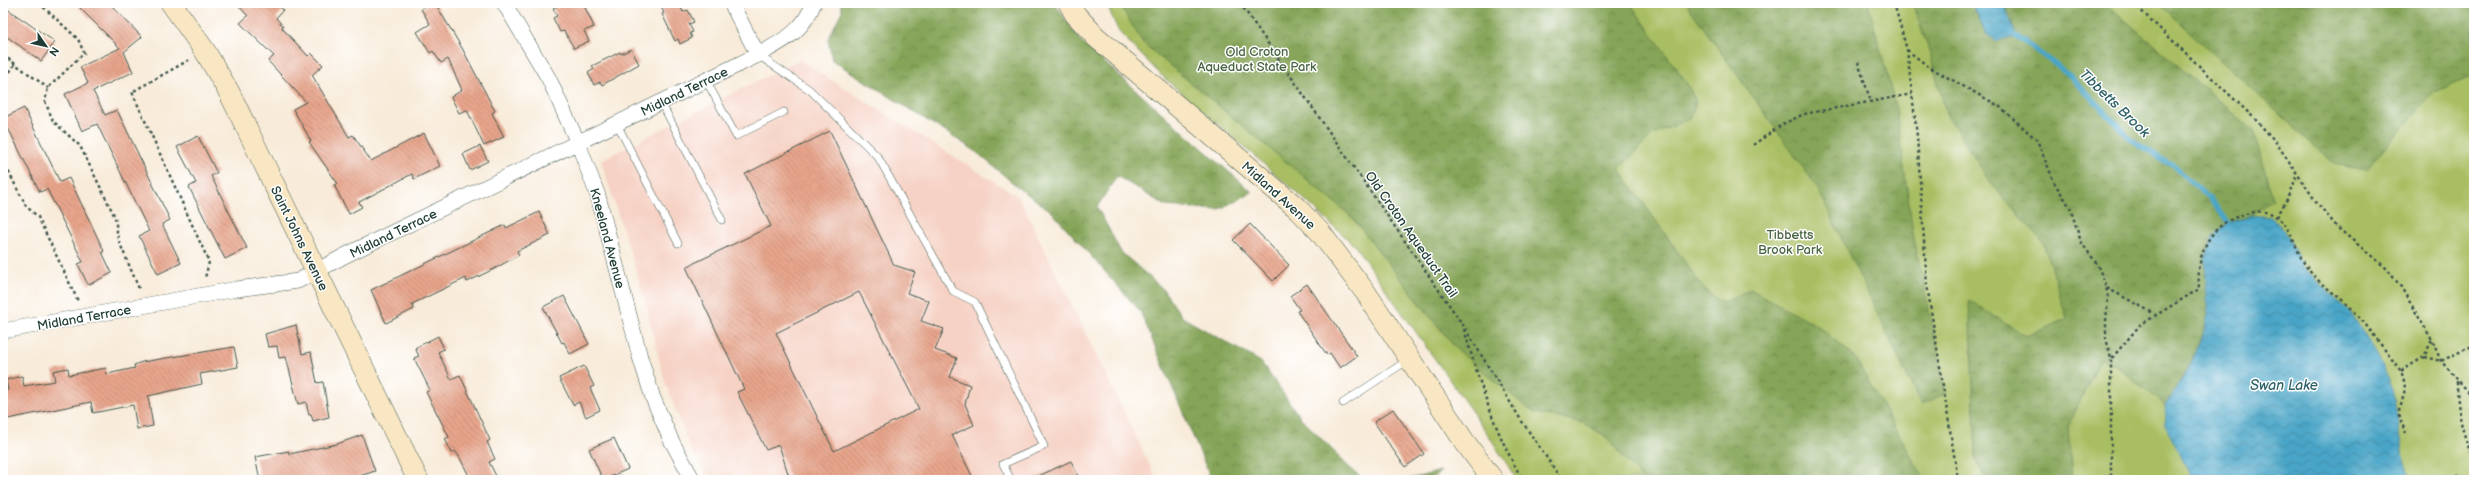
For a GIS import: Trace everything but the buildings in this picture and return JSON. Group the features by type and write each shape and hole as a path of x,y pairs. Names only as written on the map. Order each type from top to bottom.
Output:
{"street":[{"name":"Saint Johns Avenue","path":"171,3 206,51 229,92 418,480"},
{"name":"Kneeland Avenue","path":"504,3 549,79 578,143 598,196 640,357 653,398 671,440 694,480"},
{"path":"731,3 758,55"},
{"name":"Midland Terrace","path":"3,331 200,295 298,281 758,55 797,32 810,15 814,3"},
{"name":"Midland Avenue","path":"1069,3 1075,14 1101,41 1297,208 1320,232 1366,293 1410,358 1464,441 1485,477"}],"lane":[{"path":"758,55 810,90 878,157 953,291 975,302 1044,446 1003,464 1011,480"},
{"path":"706,80 736,136 784,112"},
{"path":"661,102 722,220"},
{"path":"617,124 678,243"},
{"path":"1343,403 1410,358"}],"path":[{"path":"39,3 78,39 84,53 48,88 45,101 53,121 80,146 115,217 118,239 147,305"},
{"name":"Old Croton Aqueduct Trail","path":"1240,3 1463,325 1521,420 1562,480"},
{"path":"1894,3 1907,50 1912,94 1927,285 1958,480"},
{"path":"2133,3 2254,118 2275,141 2317,203 2338,228 2386,268 2401,287 2432,340 2441,361 2457,381 2474,398"},
{"path":"1907,50 1929,66 2000,106 2037,140 2055,184 2070,207 2081,242 2097,264 2107,288 2106,338 2111,358 2111,480"},
{"path":"200,295 209,262 132,92 206,51"},
{"path":"3,55 48,88"},
{"path":"1858,62 1871,102"},
{"path":"3,82 15,64"},
{"path":"1753,145 1783,124 1804,114 1912,94"},
{"path":"3,161 26,206 38,217 85,316"},
{"path":"2277,217 2290,194 2297,173"},
{"path":"2111,358 2140,325 2155,314 2199,289 2197,271 2200,256 2209,238 2220,226 2234,218 2256,212 2270,212 2277,217 2293,237 2306,266 2352,309 2401,371 2405,382 2406,392 2400,416 2406,433"},
{"path":"2107,288 2155,314"},
{"path":"1463,325 1481,386 1509,458 1523,480"},
{"path":"2401,371 2424,357 2432,340"},
{"path":"2424,357 2441,361 2474,345"},
{"path":"2457,381 2457,408 2463,435 2474,460"},
{"path":"2460,480 2457,475 2463,480"}],"shaded area":[{"path":"799,60 1019,197 1157,480 708,480 689,445 664,379 645,300 601,160"}],"green space":[{"path":"841,3 1055,3 1081,42 1252,192 1218,210 1166,206 1117,176 1097,207 1121,252 1163,289 1182,317 1261,362 1299,416 1348,466 1364,480 1205,480 1209,474 1140,311 1051,211 1019,188 974,150 832,60 828,39 842,11"},
{"name":"Tibbetts Brook Park","path":"1106,3 2474,3 2474,480 1517,480 1487,433 1355,246 1304,199 1162,76 1119,32"},
{"name":"Old Croton Aqueduct State Park","path":"1119,3 1630,3 1685,81 1696,101 1691,118 1653,135 1619,169 1705,290 1722,303 1750,289 1816,325 1853,355 1925,480 1643,480 1604,435 1581,422 1534,413 1457,350 1351,216 1143,43"},
{"path":"1686,3 1868,3 1896,109 1913,233 1946,393 1921,405 1817,187"},
{"path":"1912,3 1972,3 1986,34 2013,21 2004,3 2105,3 2253,130 2273,199 2251,215 2221,228 2211,241 2206,262 2209,295 2208,317 2201,340 2191,362 2165,405 2119,368 2101,358 2068,426 2072,480 1985,480 1976,459 1969,300 2026,336 2067,319 2043,242 1990,182 1946,113 1930,53"},
{"path":"2158,3 2474,3 2474,75 2433,93 2366,170 2334,164"},
{"path":"1441,471 1431,480 1407,480"}],"water":[{"path":"1972,3 2004,3 2016,36 1997,41 1986,34"},
{"name":"Swan Lake","path":"2251,215 2271,217 2285,231 2304,268 2350,312 2376,353 2393,392 2404,457 2412,480 2193,480 2166,427 2165,405 2188,370 2202,338 2208,315 2205,259 2213,237 2219,230 2229,223"}],"waterway":[{"name":"Tibbetts Brook","path":"2016,36 2067,73 2132,140 2173,166 2211,200 2229,223"}]}
